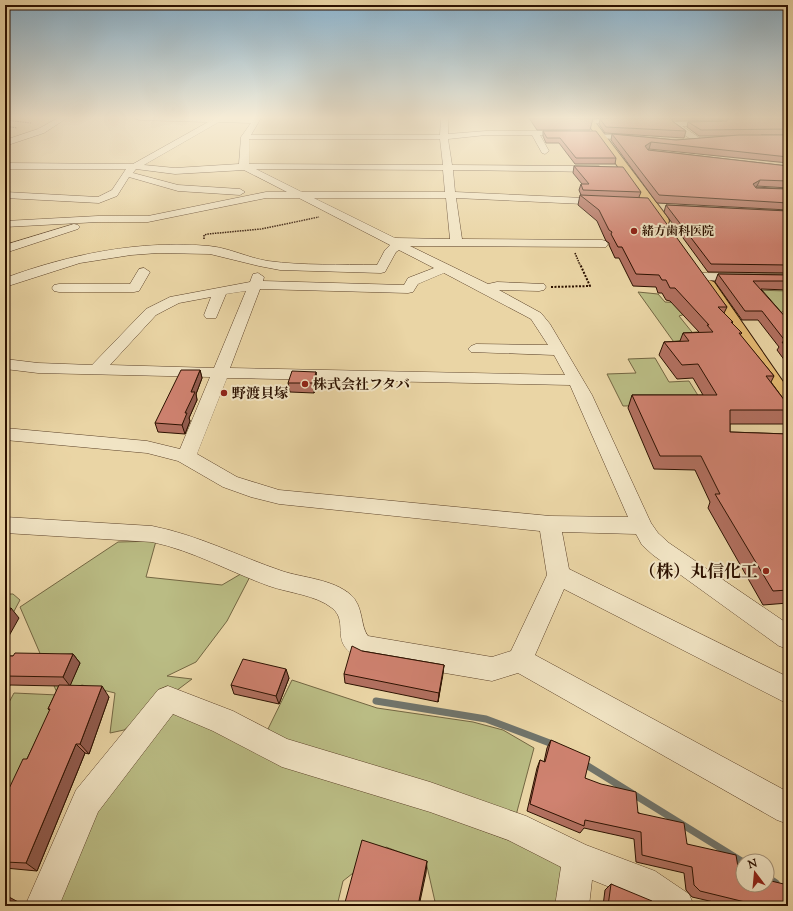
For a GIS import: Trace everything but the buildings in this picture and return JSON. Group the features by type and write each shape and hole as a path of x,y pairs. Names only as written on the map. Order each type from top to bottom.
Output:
{"main road":[{"path":"620,161 626,169 646,205 673,235"},
{"path":"699,271 788,404"}],"street":[{"path":"5,195 100,200 112,195 117,190 130,169 148,161"},
{"path":"243,161 245,166 536,316 544,324 580,387 642,526 650,538 661,549 788,638"},
{"path":"447,161 456,241"},
{"path":"511,161 513,168"},
{"path":"5,166 137,167 175,171 245,166 361,163 448,167 626,169"},
{"path":"126,175 178,188 266,195 451,195 610,202"},
{"path":"5,224 158,217 266,195"},
{"path":"20,224 39,197"},
{"path":"646,205 669,208"},
{"path":"5,249 98,219"},
{"path":"5,283 46,268 97,256 145,251 203,250 225,252 264,264 381,269 391,250 396,244 456,241 602,244"},
{"path":"184,456 190,450 254,285 264,264"},
{"path":"97,369 148,314 169,302 254,285 408,288 414,282 444,268"},
{"path":"699,271 788,278"},
{"path":"144,272 134,288 130,299 163,300 169,302"},
{"path":"486,289 497,286 539,287"},
{"path":"59,288 134,288"},
{"path":"212,315 220,292"},
{"path":"476,349 559,350"},
{"path":"5,364 38,368 505,380 580,387"},
{"path":"5,434 147,447 184,456 201,464 230,482 258,492 279,497 550,524 642,526"},
{"path":"5,525 152,534 172,537 277,580 341,600 347,607 355,642 363,647 492,670 520,660 559,575 550,524"},
{"path":"559,575 788,691"},
{"path":"520,660 788,809"},
{"path":"42,906 87,801 168,699 223,721 282,752 430,797 515,827 579,859 643,883 677,906"},
{"path":"572,906 579,859"}],"path":[{"path":"203,250 204,235 261,229 336,214"},
{"path":"539,287 590,286 571,244"}],"green space":[{"path":"718,289 788,291 788,310 779,313"},
{"path":"638,292 658,294 665,302 702,304 705,308 679,316 700,342 676,345"},
{"path":"655,358 669,382 689,381 704,405 623,406 607,374 636,373 628,359"},
{"path":"156,541 146,577 222,585 256,565 227,621 196,662 167,676 192,679 124,730 110,733 115,693 82,685 58,695 20,607 118,542"},
{"path":"5,594 13,594 20,600 12,615 5,616"},
{"path":"292,680 377,708 473,722 503,730 534,748 515,819 283,743 268,729"},
{"path":"14,693 58,695 5,808 5,710"},
{"path":"165,713 193,717 339,777 567,862 562,906 436,906 426,862 386,847 343,881 337,906 51,906 95,800"}],"waterway":[{"path":"376,701 486,719 555,745"},
{"path":"583,763 735,857"}],"place":[{"name":"緒方歯科医院","path":"634,231"},
{"name":"株式会社フタバ","path":"305,384"},
{"name":"野渡貝塚","path":"224,393"},
{"name":"（株）丸信化工","path":"766,571"}]}
